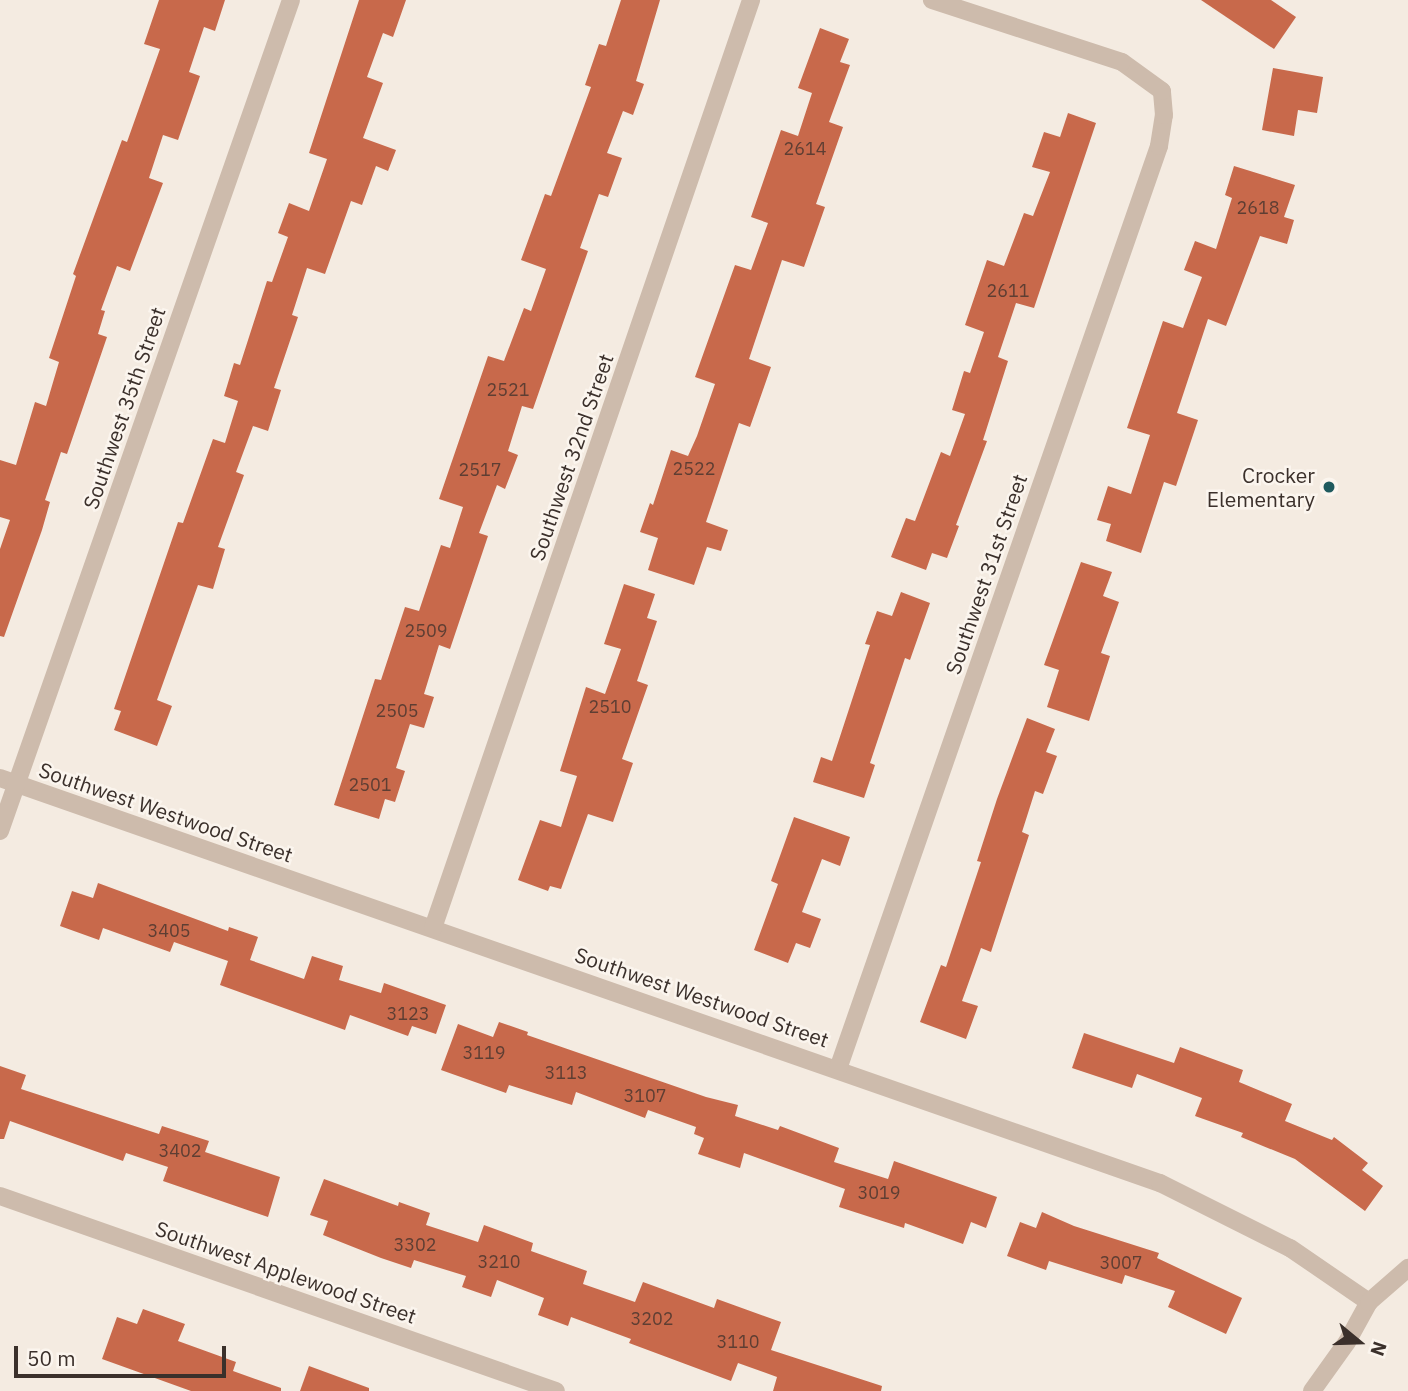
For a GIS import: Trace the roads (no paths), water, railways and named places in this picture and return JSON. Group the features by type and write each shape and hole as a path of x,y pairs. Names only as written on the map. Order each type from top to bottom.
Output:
{"street":[{"name":"Southwest 35th Street","path":"0,831 8,781 291,0"},
{"name":"Southwest 32nd Street","path":"433,928 751,0"},
{"name":"Southwest 31st Street","path":"838,1069 1159,146 1164,115 1162,91 1122,62 932,0"},
{"name":"Southwest Westwood Street","path":"8,781 1160,1183 1290,1248 1369,1302"},
{"name":"Southwest Applewood Street","path":"0,1196 556,1391"},
{"path":"1312,1391 1347,1342 1369,1302 1408,1268"}],"place":[{"name":"Crocker Elementary","path":"1329,487"}]}
